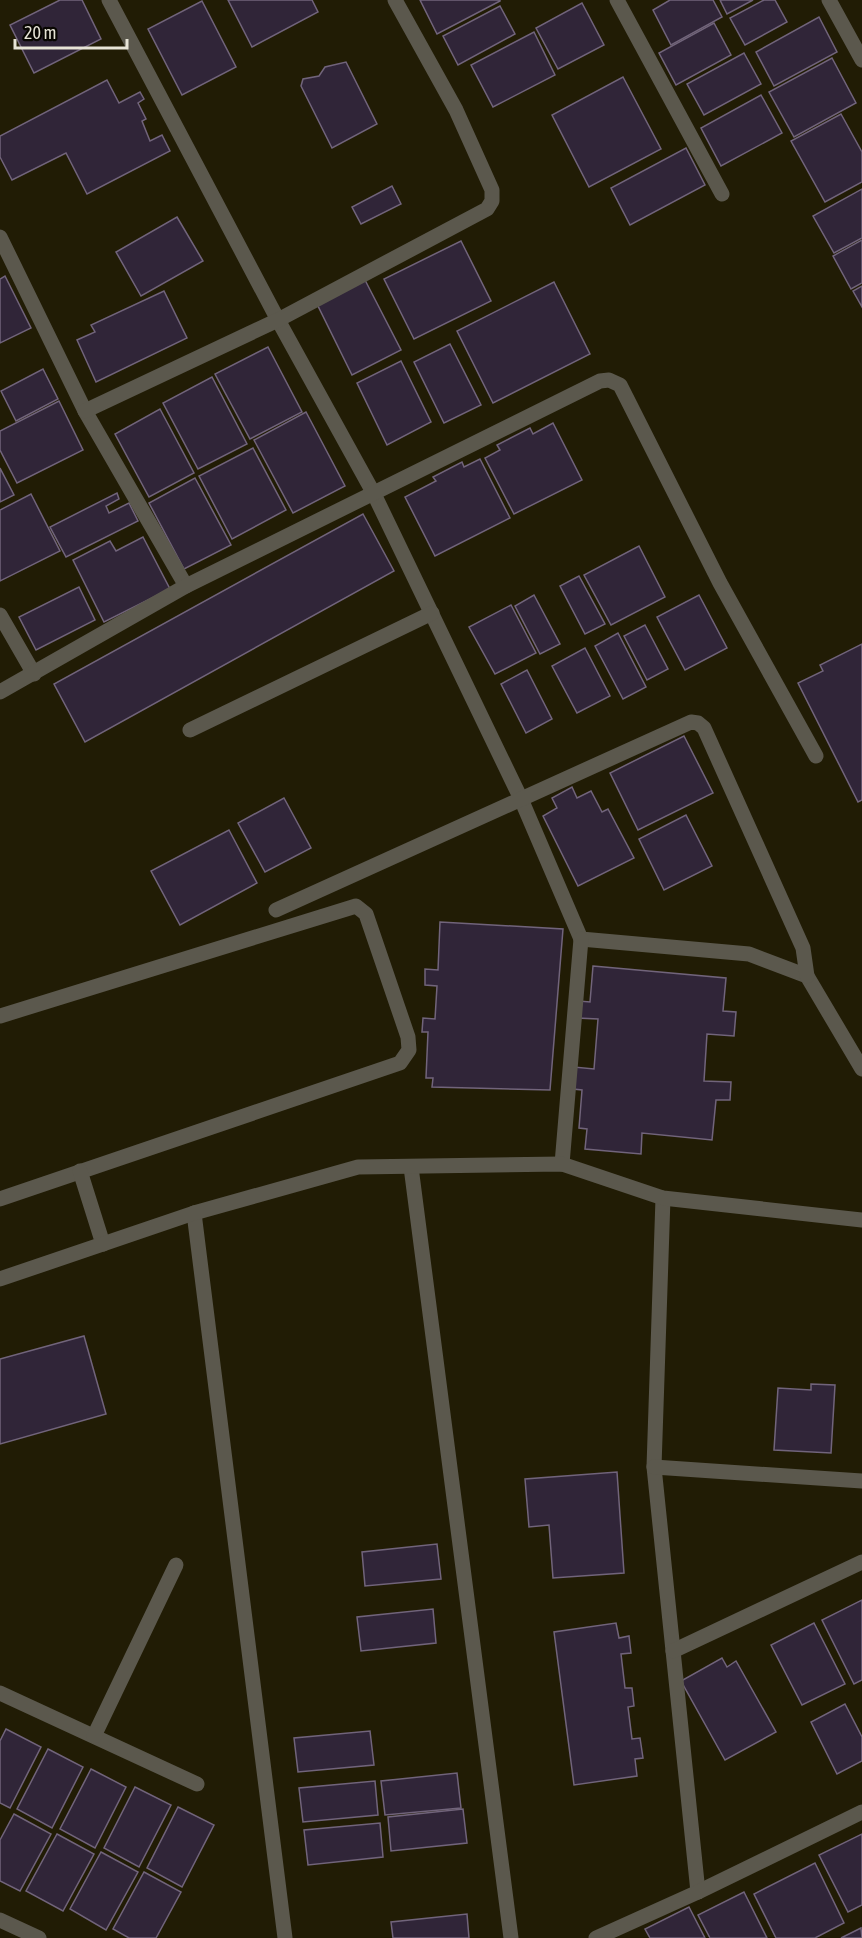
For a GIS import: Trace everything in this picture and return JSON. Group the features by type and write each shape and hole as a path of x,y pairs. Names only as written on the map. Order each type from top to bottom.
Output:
{"street":[{"path":"109,0 278,320 374,494 521,799 581,939 562,1164"},
{"path":"86,411 278,320 487,209 492,201 492,190 456,110 395,0"},
{"path":"617,0 722,194"},
{"path":"830,0 862,60"},
{"path":"0,237 6,262 86,411 186,586"},
{"path":"0,692 186,586 600,381 609,380 620,385 720,583 816,756"},
{"path":"190,730 432,613"},
{"path":"0,615 34,674"},
{"path":"276,910 676,728 691,722 698,723 704,728 803,948 807,976 862,1069"},
{"path":"0,1016 346,907 356,906 366,914 408,1037 409,1050 400,1063 0,1199"},
{"path":"581,939 749,954 807,976"},
{"path":"1,1273 103,1244 194,1213 358,1167 562,1164 663,1198 862,1220"},
{"path":"411,1167 511,1938"},
{"path":"80,1172 103,1244"},
{"path":"663,1198 654,1467 698,1892"},
{"path":"194,1213 285,1938"},
{"path":"654,1467 860,1484"},
{"path":"673,1651 862,1562"},
{"path":"94,1736 176,1565"},
{"path":"0,1693 197,1784"},
{"path":"596,1938 698,1892 862,1812"},
{"path":"0,1920 39,1938"}],"building":[{"path":"60,0 82,0 101,39 34,73 10,25"},
{"path":"228,0 312,0 318,12 252,47"},
{"path":"420,0 500,0 500,1 437,34"},
{"path":"670,0 713,0 722,17 671,45 653,10"},
{"path":"720,0 753,0 727,14"},
{"path":"764,0 775,0 787,22 745,45 730,18"},
{"path":"202,1 236,67 182,95 148,29"},
{"path":"582,3 604,45 558,69 536,28"},
{"path":"500,6 515,34 458,65 443,36"},
{"path":"819,17 837,52 774,86 756,52"},
{"path":"714,23 731,55 676,85 659,53"},
{"path":"534,32 555,75 493,107 471,65"},
{"path":"744,53 761,84 704,115 687,84"},
{"path":"832,58 856,103 794,137 769,92"},
{"path":"346,62 377,124 332,148 301,86 303,79 319,76 325,67"},
{"path":"623,77 661,149 589,187 552,115"},
{"path":"107,80 119,103 140,92 144,99 138,103 146,119 142,121 150,141 162,135 170,151 87,194 66,153 12,180 0,157 0,136"},
{"path":"761,95 782,133 721,166 701,128"},
{"path":"841,114 862,152 862,182 825,202 791,141"},
{"path":"686,148 705,185 630,225 611,188"},
{"path":"392,186 401,204 361,224 352,207"},
{"path":"862,189 862,238 834,253 813,216"},
{"path":"177,217 203,261 141,296 116,252"},
{"path":"862,240 862,283 851,289 833,256"},
{"path":"461,241 491,301 414,339 384,279"},
{"path":"5,276 31,328 0,343 0,279"},
{"path":"365,280 401,350 352,375 317,304"},
{"path":"554,282 590,354 493,403 457,331"},
{"path":"862,286 862,307 853,291"},
{"path":"164,291 187,338 96,382 77,340 95,332 91,325"},
{"path":"450,344 481,405 444,423 414,362"},
{"path":"268,347 302,412 250,439 215,374"},
{"path":"401,361 431,422 387,445 357,383"},
{"path":"43,369 58,399 16,421 1,391"},
{"path":"212,377 247,444 198,469 163,403"},
{"path":"59,401 83,450 17,483 0,450 0,431"},
{"path":"160,409 194,473 149,497 115,434"},
{"path":"306,412 345,486 293,513 254,440"},
{"path":"553,423 582,480 514,514 485,458 500,450 497,445 530,428 533,434"},
{"path":"253,448 286,510 232,539 199,476"},
{"path":"480,459 510,518 435,556 405,497 436,481 433,477 462,462 464,467"},
{"path":"0,468 14,495 0,502"},
{"path":"195,478 231,545 184,569 149,503"},
{"path":"117,493 119,499 106,506 109,513 129,503 138,521 66,557 50,527"},
{"path":"31,494 60,551 0,581 0,510"},
{"path":"363,514 394,571 85,742 54,684"},
{"path":"143,537 170,589 104,622 73,560 110,541 116,551"},
{"path":"639,546 665,597 611,625 584,575"},
{"path":"579,576 605,624 585,634 560,586"},
{"path":"79,587 95,620 36,650 19,617"},
{"path":"534,595 560,644 540,654 515,606"},
{"path":"699,595 727,648 685,670 657,617"},
{"path":"511,605 536,653 495,674 469,627"},
{"path":"645,625 668,669 647,680 624,636"},
{"path":"618,633 646,687 623,699 595,646"},
{"path":"862,644 862,800 858,802 798,683 823,671 820,665"},
{"path":"585,648 610,696 577,713 552,666"},
{"path":"527,670 552,719 526,733 501,684"},
{"path":"684,736 713,793 638,830 610,773"},
{"path":"572,787 577,798 591,791 602,812 608,809 634,858 578,886 543,816 557,808 552,798"},
{"path":"284,798 311,848 265,872 238,823"},
{"path":"686,815 712,866 664,890 639,839"},
{"path":"229,830 257,883 180,925 151,871"},
{"path":"440,922 563,929 550,1090 432,1087 433,1078 426,1078 428,1032 422,1032 423,1018 435,1019 437,986 425,985 425,969 438,970"},
{"path":"593,966 726,978 723,1011 736,1012 734,1036 707,1034 704,1081 731,1082 730,1100 716,1100 712,1140 642,1133 641,1154 585,1149 587,1129 579,1128 582,1090 573,1089 574,1067 594,1069 598,1019 577,1018 579,1001 590,1002"},
{"path":"84,1336 106,1414 0,1444 0,1359"},
{"path":"811,1384 835,1385 831,1453 774,1450 778,1388 811,1390"},
{"path":"617,1472 624,1573 553,1578 549,1525 529,1527 525,1479"},
{"path":"437,1544 441,1579 365,1586 362,1552"},
{"path":"862,1600 862,1680 854,1684 822,1620"},
{"path":"433,1609 436,1643 361,1651 357,1617"},
{"path":"616,1623 619,1638 629,1636 631,1653 621,1654 625,1688 632,1688 634,1706 628,1707 632,1739 640,1738 643,1758 635,1759 637,1776 574,1785 554,1632"},
{"path":"814,1623 845,1684 802,1705 771,1645"},
{"path":"722,1658 727,1667 736,1661 776,1732 725,1760 681,1681"},
{"path":"845,1704 862,1737 862,1761 837,1774 811,1722"},
{"path":"6,1729 41,1747 10,1808 0,1803 0,1741"},
{"path":"370,1731 374,1765 298,1772 294,1738"},
{"path":"48,1749 83,1767 52,1828 17,1809"},
{"path":"91,1769 126,1787 95,1848 60,1829"},
{"path":"457,1773 461,1808 385,1815 381,1781"},
{"path":"375,1781 378,1815 303,1822 299,1788"},
{"path":"135,1787 171,1805 139,1867 104,1848"},
{"path":"178,1807 214,1825 182,1887 147,1868"},
{"path":"463,1809 467,1843 391,1851 388,1817"},
{"path":"14,1814 51,1834 20,1891 0,1881 0,1840"},
{"path":"380,1823 383,1857 308,1865 304,1830"},
{"path":"57,1834 94,1854 63,1911 26,1891"},
{"path":"862,1834 862,1905 848,1912 819,1855"},
{"path":"101,1852 138,1872 106,1930 70,1909"},
{"path":"815,1863 844,1923 815,1938 776,1938 754,1894"},
{"path":"144,1872 181,1892 156,1938 129,1938 113,1929"},
{"path":"744,1892 767,1938 710,1938 698,1915"},
{"path":"689,1907 705,1938 650,1938 645,1929"},
{"path":"467,1914 469,1938 393,1938 391,1922"},
{"path":"861,1928 862,1938 841,1938"}]}
